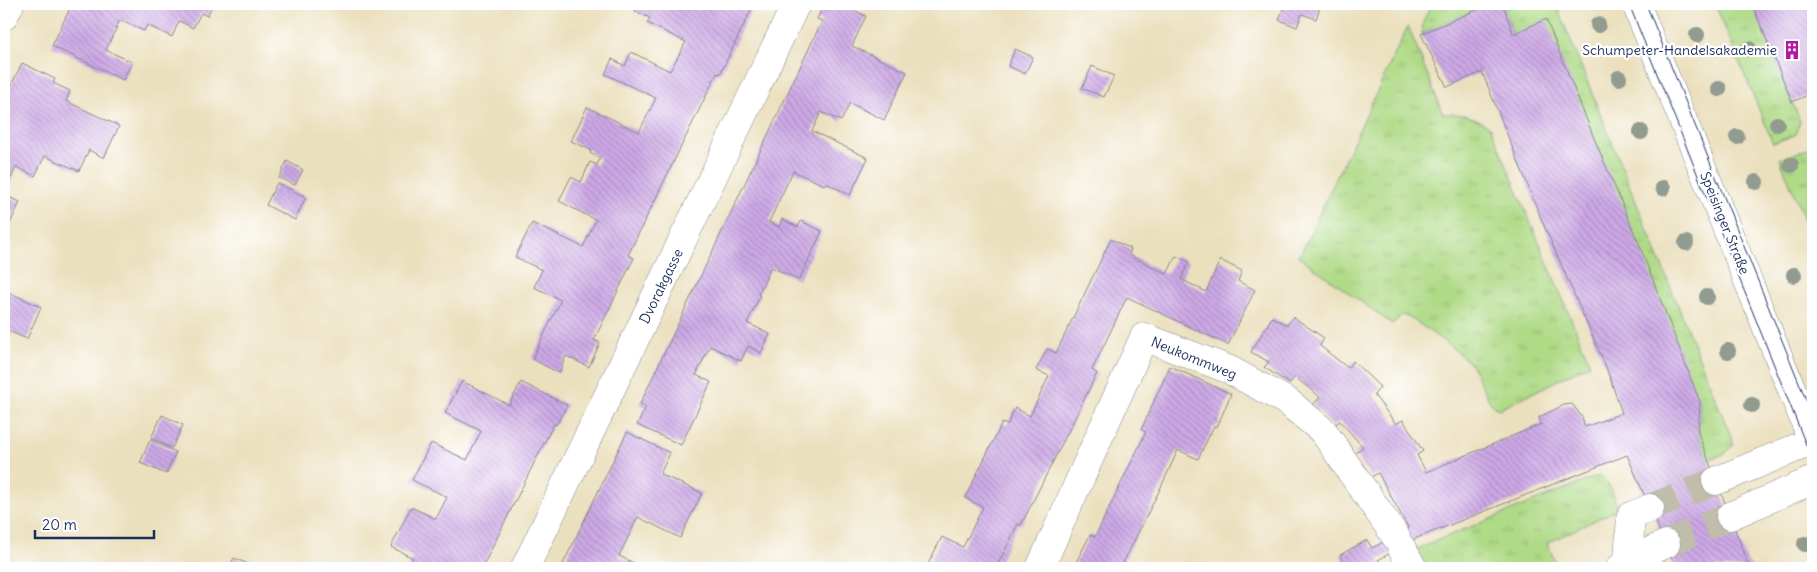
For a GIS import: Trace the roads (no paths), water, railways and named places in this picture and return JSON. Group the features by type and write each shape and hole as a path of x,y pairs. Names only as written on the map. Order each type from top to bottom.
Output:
{"street":[{"path":"4,16 10,4"},
{"name":"Dvorakgasse","path":"525,568 796,4"},
{"name":"Speisinger Straße","path":"1636,4 1813,442"},
{"name":"Neukommweg","path":"1040,568 1144,338 1230,370 1288,402 1323,431 1403,551"},
{"path":"1716,481 1813,442"},
{"path":"1730,516 1813,480"},
{"path":"1624,565 1632,516 1650,508"},
{"path":"1624,565 1666,544"}],"tunnel":[{"path":"1650,508 1716,481"},
{"path":"1666,544 1730,516"}],"tram line":[{"path":"1629,4 1813,462"},
{"path":"1646,4 1813,417"}],"place":[{"name":"Schumpeter-Handelsakademie","path":"1792,50"}]}
